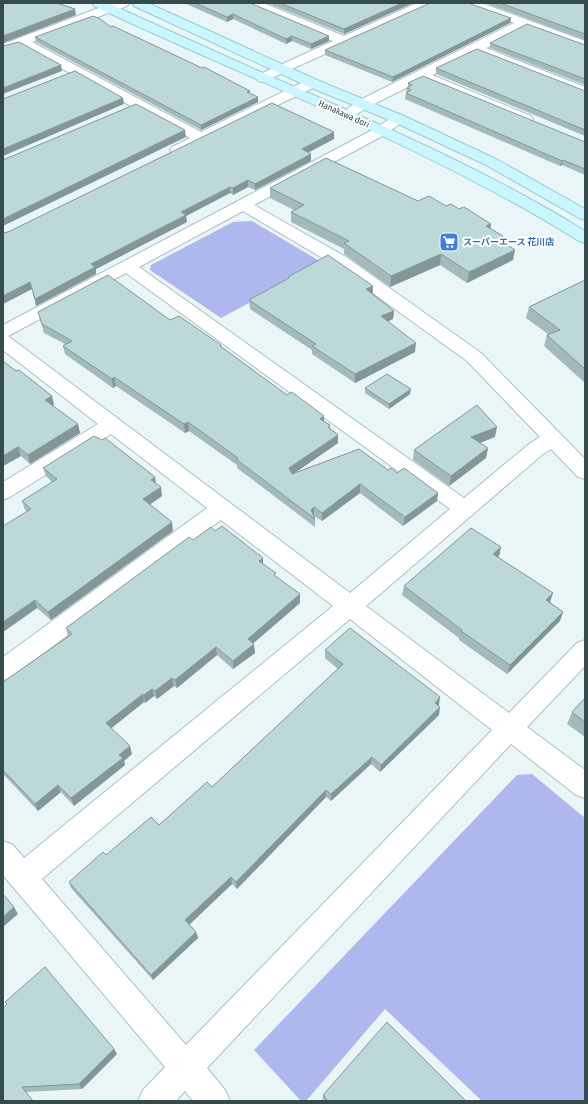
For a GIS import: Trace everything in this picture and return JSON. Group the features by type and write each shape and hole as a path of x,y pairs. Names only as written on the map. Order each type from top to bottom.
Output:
{"street":[{"path":"3,48 103,6 123,3"},
{"name":"Hanakawa dori","path":"138,3 312,83 399,119 491,162 585,215"},
{"path":"253,3 344,41"},
{"path":"263,78 427,3"},
{"path":"470,3 585,45"},
{"name":"Hanakawa dori","path":"103,6 476,175 546,213 585,238"},
{"path":"272,11 284,6"},
{"path":"346,115 363,104 525,23"},
{"path":"21,41 201,138"},
{"path":"475,48 585,92"},
{"path":"62,77 77,71"},
{"path":"422,75 536,122"},
{"path":"166,155 312,83"},
{"path":"123,110 138,104"},
{"path":"3,332 381,131 399,119"},
{"path":"242,204 340,261 474,358 585,472"},
{"path":"127,266 465,509"},
{"path":"3,341 585,786"},
{"path":"3,492 112,424"},
{"path":"23,878 536,449 553,438"},
{"path":"3,670 222,508"},
{"path":"154,1101 585,650"},
{"path":"3,854 185,1069 214,1101"}],"shaded area":[{"path":"252,221 323,263 221,318 150,270 151,265 233,222"},
{"path":"532,774 585,818 585,1101 482,1101 385,1009 306,1101 301,1101 254,1050 517,775"}],"building":[{"path":"3,3 57,3 75,9 3,36"},
{"path":"195,3 250,3 329,36 311,44 292,36 286,39 233,14 227,17"},
{"path":"280,3 402,3 344,29"},
{"path":"430,3 468,3 511,18 393,77 325,50"},
{"path":"500,3 585,3 585,34"},
{"path":"93,16 99,18 111,27 113,26 202,68 204,67 250,91 247,92 258,97 201,125 35,37"},
{"path":"527,24 585,45 585,79 490,43"},
{"path":"19,42 61,65 3,88 3,46"},
{"path":"477,49 585,91 585,130 436,68"},
{"path":"75,71 123,98 3,149 3,99"},
{"path":"423,76 585,142 585,169 563,160 562,161 406,93 411,90 407,88 412,85 408,83"},
{"path":"272,103 334,132 302,149 311,154 255,184 248,180 233,188 230,187 181,212 186,215 91,264 95,267 35,299 30,282 3,296 3,233 8,232"},
{"path":"136,104 185,130 3,219 3,160"},
{"path":"326,158 418,201 429,196 446,206 451,204 459,209 464,207 491,224 486,226 503,236 498,239 515,250 469,272 441,254 391,276 344,243 349,241 291,212 304,205 270,188"},
{"path":"328,255 373,286 366,289 394,311 381,316 416,343 355,374 312,346 316,344 249,300"},
{"path":"108,275 170,320 179,316 221,345 220,346 287,395 292,392 324,416 320,419 330,425 328,427 338,435 289,468 292,474 359,449 388,470 391,468 397,473 404,468 438,493 405,517 360,484 322,513 314,507 311,510 315,519 236,459 238,458 188,422 184,424 114,377 112,379 63,346 72,341 42,324 38,312"},
{"path":"585,280 585,369 547,335 560,330 529,307"},
{"path":"3,361 16,371 19,370 52,396 45,400 78,424 28,455 18,447 3,456"},
{"path":"387,374 411,389 389,404 365,388"},
{"path":"477,405 497,427 471,437 488,448 451,476 414,450"},
{"path":"94,436 102,440 105,438 155,477 151,480 161,487 143,499 172,522 48,612 35,600 3,622 3,526 31,509 22,501 57,479 43,468"},
{"path":"222,526 263,558 259,561 276,573 274,575 300,594 248,639 254,644 233,661 216,647 175,680 172,678 155,691 152,689 144,695 143,694 106,723 130,746 119,755 123,758 71,798 58,785 35,804 3,770 3,682 72,634 66,628 189,537 193,540 211,527 215,531"},
{"path":"471,528 501,547 493,554 553,593 546,600 563,612 510,665 461,631 462,630 404,586"},
{"path":"350,628 440,697 435,703 440,707 381,765 372,757 331,794 326,790 236,882 231,877 185,920 196,932 151,975 69,882 103,852 106,855 151,817 159,825 207,782 212,787 343,664 325,650"},
{"path":"585,698 585,722 572,712"},
{"path":"3,894 14,907 3,917"},
{"path":"45,967 114,1049 79,1084 22,1087 33,1101 3,1101 3,1008 7,1004 5,1002"},
{"path":"387,1022 466,1101 328,1101 323,1095"}],"place":[{"name":"スーパーエース 花川店","path":"449,242"}]}
